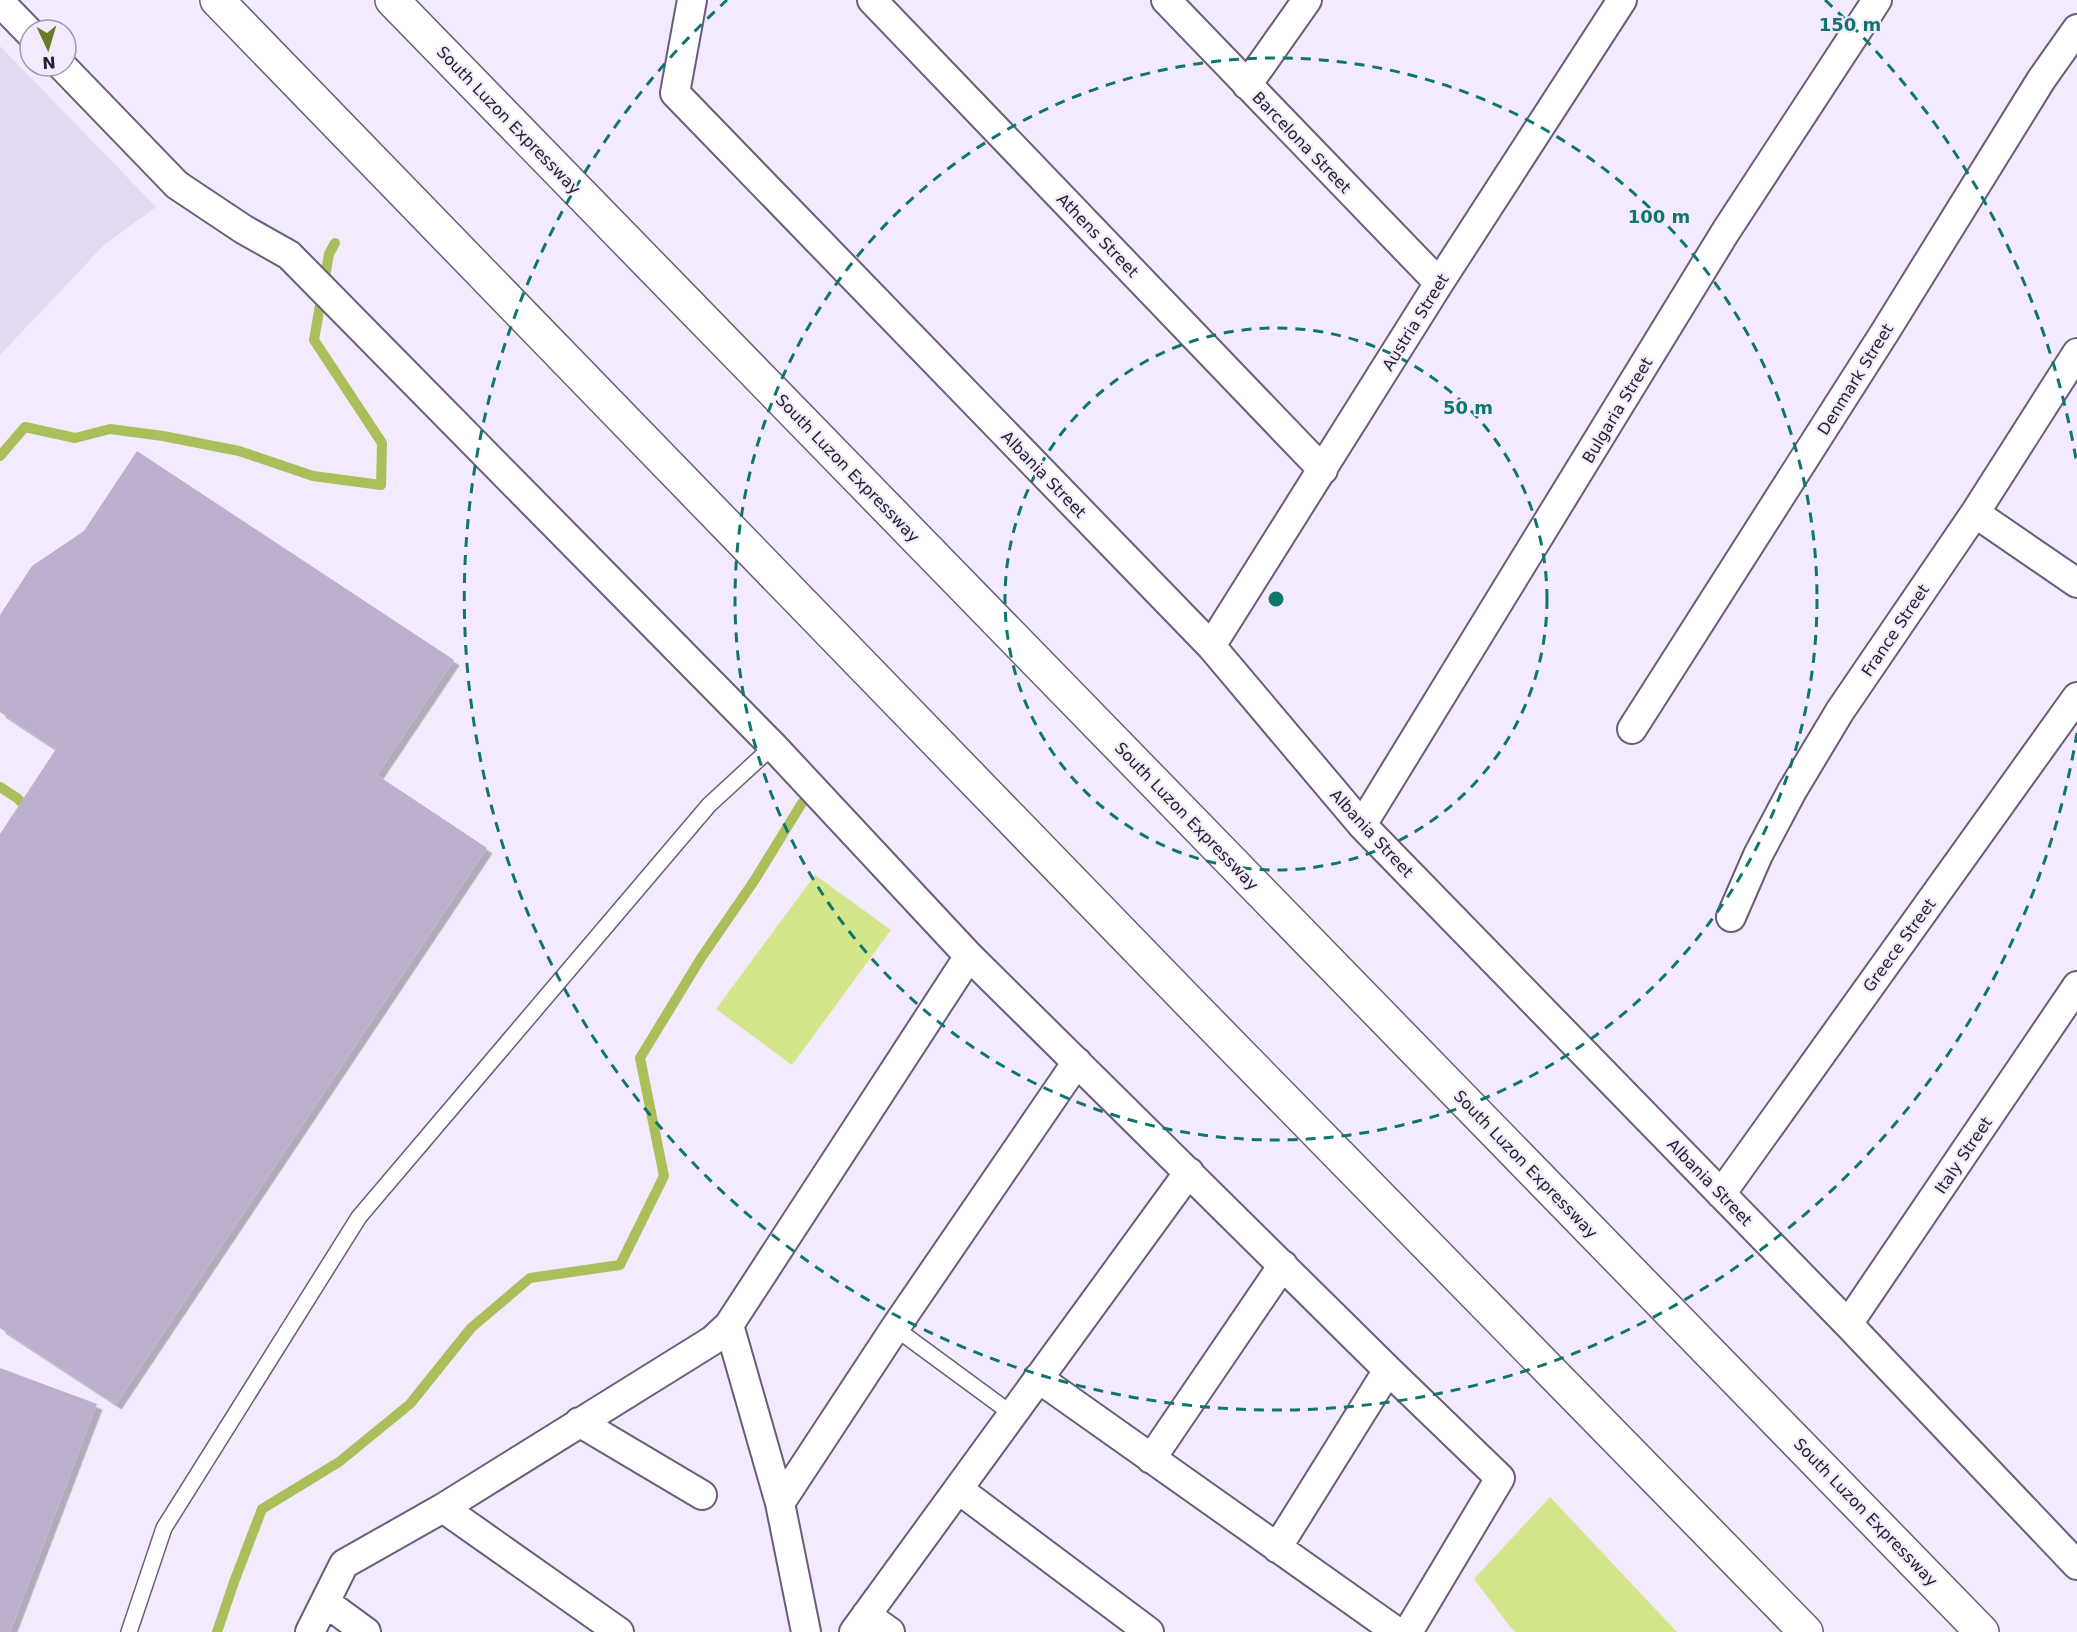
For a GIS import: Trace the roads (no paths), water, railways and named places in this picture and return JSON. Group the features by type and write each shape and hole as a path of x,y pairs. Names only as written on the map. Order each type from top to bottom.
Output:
{"highway":[{"path":"218,0 1194,1007 1799,1626"},
{"name":"South Luzon Expressway","path":"392,0 1982,1632"}],"street":[{"name":"Albania Street","path":"692,0 675,93 1211,646 1362,825 1848,1324 2077,1565"},
{"name":"Athens Street","path":"872,0 1323,470"},
{"name":"Barcelona Street","path":"1166,0 1439,283"},
{"path":"1247,85 1307,0"},
{"name":"Austria Street","path":"1211,646 1439,283 1622,0"},
{"name":"Bulgaria Street","path":"1362,825 1726,231 1877,0"},
{"path":"0,2 18,21"},
{"name":"Denmark Street","path":"1632,729 1886,332 2041,80 2077,29"},
{"path":"74,78 177,185 243,229 289,255 351,315 773,746 969,956 1500,1478 1408,1632"},
{"name":"France Street","path":"1731,917 1758,855 1792,791 1840,711 1975,513 2077,353"},
{"path":"1975,513 2077,583"},
{"name":"Greece Street","path":"1721,1194 2077,697"},
{"path":"310,1632 344,1564 443,1508 713,1340 729,1325 969,956"},
{"name":"Italy Street","path":"1848,1324 2077,986"},
{"path":"780,1503 895,1328 1077,1062"},
{"path":"891,1632 860,1624 1189,1172"},
{"path":"1151,1459 1282,1265"},
{"path":"729,1325 780,1503 806,1632"},
{"path":"1277,1548 1388,1370"},
{"path":"1038,1378 1397,1632"},
{"path":"579,1422 702,1495"},
{"path":"958,1489 1149,1632"},
{"path":"443,1508 619,1632"},
{"path":"325,1602 366,1632"}],"lane":[{"path":"129,1632 164,1528 358,1217 709,805 773,746"},
{"path":"895,1328 1012,1414"}],"waterway":[{"path":"0,456 25,427 75,438 110,429 163,436 239,451 313,476 381,485 382,443 314,340 329,254 335,243"},
{"path":"0,787 17,798 30,811"},
{"path":"217,1632 262,1509 339,1462 410,1404 471,1328 530,1278 620,1265 664,1176 640,1058 701,958 754,881 802,803"}]}
